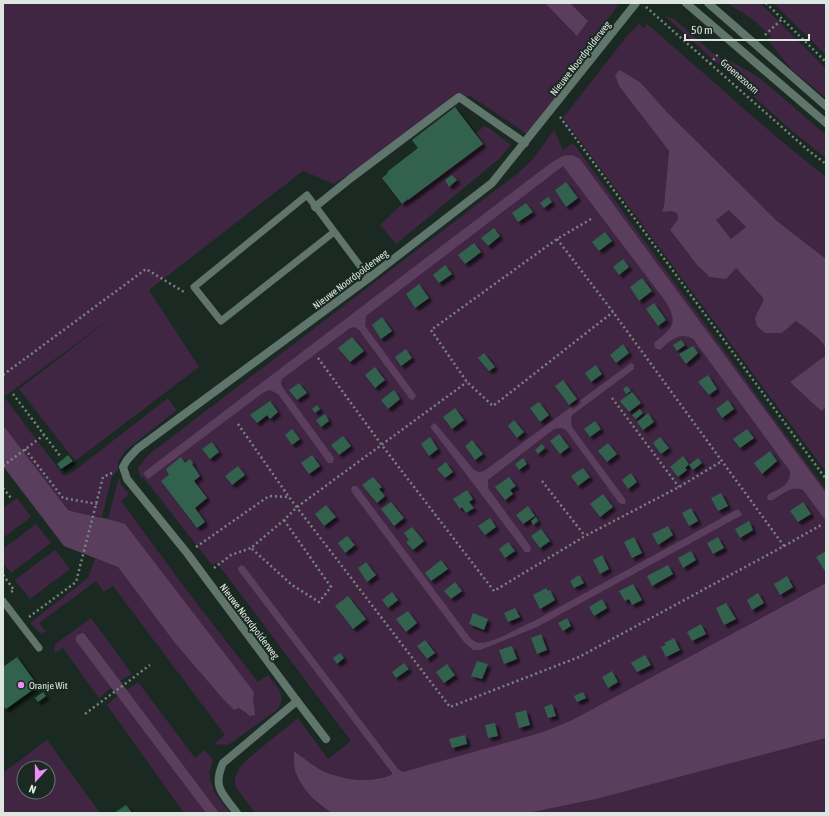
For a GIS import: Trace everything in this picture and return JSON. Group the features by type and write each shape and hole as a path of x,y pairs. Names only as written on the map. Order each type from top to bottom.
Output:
{"street":[{"name":"Nieuwe Noordpolderweg","path":"326,739 187,553 128,479 123,467 127,460 138,449 369,278 492,183 636,3"},
{"name":"Groenezoom","path":"686,3 826,123"},
{"path":"708,3 826,106"},
{"path":"315,207 459,97 525,143"},
{"path":"237,813 219,788 218,774 223,764 297,701"}],"lane":[{"path":"334,232 221,321 194,287 307,195 369,278"},
{"path":"3,601 39,648"}],"path":[{"name":"Groenezoom","path":"642,3 809,151 826,164"},
{"path":"766,3 826,62"},
{"path":"764,35 782,19"},
{"path":"710,64 719,53"},
{"path":"553,108 826,479"},
{"path":"591,219 558,239 432,330 467,382 492,406 613,312"},
{"path":"558,239 784,546"},
{"path":"3,375 146,269 183,293 194,287"},
{"path":"318,358 381,444 494,591 585,536 679,487 722,461"},
{"path":"204,576 231,555 252,548 297,507 467,382"},
{"path":"13,394 61,457"},
{"path":"612,398 679,487"},
{"path":"238,424 289,497 450,707 579,657 824,524"},
{"path":"3,466 26,450 44,434"},
{"path":"26,450 63,498 97,504"},
{"path":"20,623 76,582 83,560 103,477 123,467"},
{"path":"542,482 585,536"},
{"path":"3,488 11,498"},
{"path":"187,553 269,496 289,497"},
{"path":"252,548 292,585 319,602 330,587 284,520"},
{"path":"3,575 14,590 9,594"},
{"path":"85,714 150,665"}],"shaded area":[{"path":"3,3 545,3 577,35 588,21 570,3 615,3 618,5 580,59 543,119 530,136 469,95 453,108 445,104 368,161 334,184 303,171 149,290 199,367 75,461 19,389 120,311 4,397 64,476 74,471 168,398 177,410 125,451 118,462 118,470 112,476 102,517 68,510 3,425"},
{"path":"545,3 570,3 588,21 577,36"},
{"path":"727,3 760,3 826,69 826,98 791,69 767,39 771,36 752,19"},
{"path":"773,3 826,3 826,55"},
{"path":"665,16 674,19 721,60 724,57 760,78 826,135 826,158 793,132"},
{"path":"639,24 644,28 647,24 758,121 826,177 826,259 777,221 667,112 641,83 615,75 619,86 669,151 664,206 662,212 671,211 677,213 678,219 670,231 697,265 726,279 735,267 764,299 782,333 796,321 809,330 825,346 826,355 790,382 821,411 826,408 826,472 563,118 627,36"},
{"path":"620,70 641,83 667,112 777,221 826,259 826,350 818,338 796,321 782,333 765,333 757,326 755,318 764,299 736,268 726,279 710,277 697,265 670,230 678,219 677,213 671,211 662,212 664,206 669,151 619,86 615,75","holes":["729,210 746,227 731,239 716,220"]},
{"path":"484,126 489,128 511,145 500,158 396,244 380,225"},
{"path":"554,130 563,150 573,143 826,490 826,583 572,720 543,732 403,772 398,769 391,772 391,775 383,778 366,780 348,779 324,771 316,767 295,751 318,804 332,813 255,813 235,786 235,778 240,767 250,757 298,718 328,759 351,741 224,572 216,563 212,565 143,477 141,479 138,468 148,455 517,174 532,160"},
{"path":"572,155 580,159 826,493 826,521 804,491 800,489 792,489 772,500 768,500 768,495 786,484 790,476 790,471 693,339 683,336 671,340 660,350 655,348 654,343 672,326 672,316 666,302 563,166 366,316 365,326 415,394 416,396 414,399 412,400 409,398 359,330 355,327 350,328 282,379 281,383 283,388 334,458 333,463 328,463 278,394 270,390 264,392 148,479 143,473 552,162 563,156"},
{"path":"729,209 746,227 731,240 716,220"},
{"path":"826,355 826,408 821,411 790,382"},
{"path":"631,363 634,365 634,369 572,415 571,421 572,427 625,499 625,504 619,503 566,430 561,428 554,429 488,480 488,488 531,547 530,552 525,552 431,426 434,423 436,424 474,470 479,472 484,471"},
{"path":"3,425 68,510 125,524 254,692 253,698 255,715 250,716 239,708 234,710 224,700 175,643 118,567 64,546 3,466"},
{"path":"119,477 121,485 129,494 121,501 188,592 258,682 268,675 280,692 282,701 277,710 228,745 214,744 225,735 113,586 104,592 96,581 39,623 46,632 40,633 30,623 88,578 95,558 118,567 178,645 224,700 234,710 239,708 246,714 254,715 253,698 121,523 108,519"},
{"path":"352,486 357,486 471,639 480,643 500,637 534,621 738,509 742,515 537,627 480,650 473,650 464,642 351,491"},
{"path":"17,498 31,517 3,538 3,508"},
{"path":"36,524 51,543 11,573 3,563 3,549"},
{"path":"55,550 70,569 30,599 15,580"},
{"path":"241,565 244,566 398,769 403,772 543,732 572,720 826,583 826,738 596,799 528,813 332,813 320,805 301,783 295,770 294,751 319,769 348,779 366,780 383,778 391,775 392,773 238,570"},
{"path":"91,618 132,674 120,681 86,634 76,636 76,641 112,687 99,698 63,648 54,653 55,644"},
{"path":"82,633 85,634 219,813 206,813 76,641 76,636"},
{"path":"138,682 195,758 205,750 213,760 209,773 214,792 230,813 219,813 127,690"},
{"path":"118,695 206,813 184,813 107,705"},
{"path":"826,738 826,813 528,813 596,799"},
{"path":"47,740 100,813 3,813 3,773 16,763 16,800 56,800 56,760 20,760"}],"building":[{"path":"455,107 483,144 402,204 382,178 388,173 387,172 418,148 412,140"},
{"path":"452,175 457,180 449,187 445,180"},
{"path":"566,182 578,198 566,207 555,190"},
{"path":"548,197 552,202 544,208 540,203"},
{"path":"526,203 533,212 518,222 512,213"},
{"path":"494,228 500,236 488,246 481,238"},
{"path":"605,232 612,241 599,251 592,242"},
{"path":"474,243 481,252 465,264 458,255"},
{"path":"623,259 629,267 619,275 613,267"},
{"path":"445,265 452,274 439,283 433,275"},
{"path":"642,278 652,291 639,301 630,287"},
{"path":"419,284 429,298 415,308 406,294"},
{"path":"654,303 666,320 658,326 646,309"},
{"path":"382,317 392,331 381,339 372,325"},
{"path":"352,337 364,351 350,362 338,348"},
{"path":"681,340 685,345 677,351 673,345"},
{"path":"623,344 629,353 616,363 610,355"},
{"path":"693,346 698,353 686,364 679,354"},
{"path":"406,349 412,358 401,366 395,357"},
{"path":"484,353 495,367 489,371 478,358"},
{"path":"596,365 602,374 591,382 585,373"},
{"path":"375,367 385,380 375,388 365,375"},
{"path":"708,375 717,389 709,395 698,382"},
{"path":"563,380 577,399 569,405 555,386"},
{"path":"299,383 307,393 297,400 289,390"},
{"path":"627,386 631,391 626,394 623,389"},
{"path":"394,390 400,399 388,409 381,400"},
{"path":"632,392 641,403 629,412 620,401"},
{"path":"728,400 734,409 722,418 716,409"},
{"path":"270,401 278,412 270,419 267,415 257,423 250,415"},
{"path":"539,402 549,415 540,422 530,408"},
{"path":"317,405 320,409 315,413 312,409"},
{"path":"455,408 464,420 452,429 443,417"},
{"path":"640,409 643,413 636,419 632,415"},
{"path":"648,413 654,422 643,430 637,422"},
{"path":"325,414 329,421 321,427 316,420"},
{"path":"514,420 524,432 517,438 508,426"},
{"path":"595,421 601,429 590,437 584,429"},
{"path":"292,429 300,439 292,445 285,435"},
{"path":"747,429 754,438 740,448 733,439"},
{"path":"559,434 569,447 560,454 550,441"},
{"path":"343,436 351,446 339,455 331,445"},
{"path":"430,437 438,449 429,456 421,444"},
{"path":"660,437 669,448 661,454 653,443"},
{"path":"472,440 483,454 475,460 465,446"},
{"path":"212,442 219,452 210,459 202,449"},
{"path":"608,443 617,454 607,462 598,451"},
{"path":"542,444 545,448 538,454 535,450"},
{"path":"770,451 777,461 762,474 754,463"},
{"path":"68,455 73,461 61,469 57,464"},
{"path":"312,455 320,466 309,474 301,463"},
{"path":"683,456 689,464 685,468 687,470 678,477 670,467"},
{"path":"181,457 185,463 190,459 193,463 192,464 200,476 194,481 207,498 195,508 205,522 197,528 161,481 169,475 166,469"},
{"path":"523,458 527,464 519,470 515,464"},
{"path":"698,458 702,463 693,470 689,465"},
{"path":"446,462 453,472 445,478 437,469"},
{"path":"238,466 245,475 232,485 225,476"},
{"path":"583,468 590,477 578,486 571,476"},
{"path":"631,473 637,482 628,489 622,480"},
{"path":"373,477 382,487 379,489 385,496 377,503 362,485"},
{"path":"509,477 516,486 510,490 513,494 505,500 495,487"},
{"path":"467,490 473,499 469,502 474,508 466,513 462,507 460,509 453,499"},
{"path":"721,493 728,506 718,511 711,498"},
{"path":"603,494 613,507 600,517 590,504"},
{"path":"391,502 404,518 394,526 381,509"},
{"path":"803,502 811,514 798,522 790,511"},
{"path":"326,505 336,517 324,526 315,514"},
{"path":"528,506 535,516 523,524 516,515"},
{"path":"691,508 698,521 689,526 682,513"},
{"path":"536,517 538,521 533,525 531,521"},
{"path":"490,518 496,527 485,535 478,526"},
{"path":"749,521 753,530 740,538 735,529"},
{"path":"668,526 673,535 658,545 652,534"},
{"path":"412,527 424,541 413,550 406,542 409,540 404,533"},
{"path":"541,529 550,541 540,548 531,536"},
{"path":"347,536 355,545 345,553 338,543"},
{"path":"634,537 642,553 632,558 624,542"},
{"path":"718,537 724,548 713,554 707,543"},
{"path":"508,542 515,551 505,558 499,549"},
{"path":"691,551 696,560 683,568 678,558"},
{"path":"826,551 826,573 816,557"},
{"path":"602,555 609,569 600,574 593,560"},
{"path":"441,560 448,569 431,581 425,573"},
{"path":"366,562 376,575 367,582 358,568"},
{"path":"668,565 673,574 652,586 647,576"},
{"path":"579,575 584,583 574,588 570,581"},
{"path":"787,576 793,587 780,595 774,584"},
{"path":"455,582 462,591 451,599 444,591"},
{"path":"633,584 642,600 632,605 629,599 625,601 619,591"},
{"path":"546,588 548,591 550,590 555,600 540,609 533,595"},
{"path":"392,592 398,600 388,608 382,600"},
{"path":"758,593 764,603 752,610 747,600"},
{"path":"348,596 366,619 353,629 335,606"},
{"path":"602,599 607,608 594,616 589,607"},
{"path":"726,603 736,619 724,625 716,608"},
{"path":"515,608 520,617 508,622 504,613"},
{"path":"408,611 417,623 406,632 396,619"},
{"path":"473,613 488,619 484,630 469,624"},
{"path":"567,618 571,626 563,631 558,623"},
{"path":"701,624 706,634 692,641 687,632"},
{"path":"541,634 547,650 537,654 531,638"},
{"path":"674,638 680,650 666,657 661,647 666,645 664,643"},
{"path":"425,640 435,653 427,659 417,646"},
{"path":"512,646 517,659 504,664 499,650"},
{"path":"340,653 344,658 337,664 333,658"},
{"path":"645,655 651,665 637,672 631,663"},
{"path":"17,657 38,686 6,709 3,706 3,667"},
{"path":"477,661 488,664 482,679 471,676"},
{"path":"404,663 409,669 396,678 392,672"},
{"path":"447,664 455,675 444,683 436,672"},
{"path":"612,671 618,682 608,688 602,677"},
{"path":"43,692 46,696 38,702 35,698"},
{"path":"583,692 586,698 577,702 574,696"},
{"path":"552,704 556,716 548,718 544,707"},
{"path":"526,710 530,725 519,728 515,713"},
{"path":"495,723 498,736 488,738 485,725"},
{"path":"465,735 467,744 452,748 449,739"},
{"path":"126,805 132,813 114,813"}],"place":[{"name":"Oranje Wit","path":"21,685"}]}
